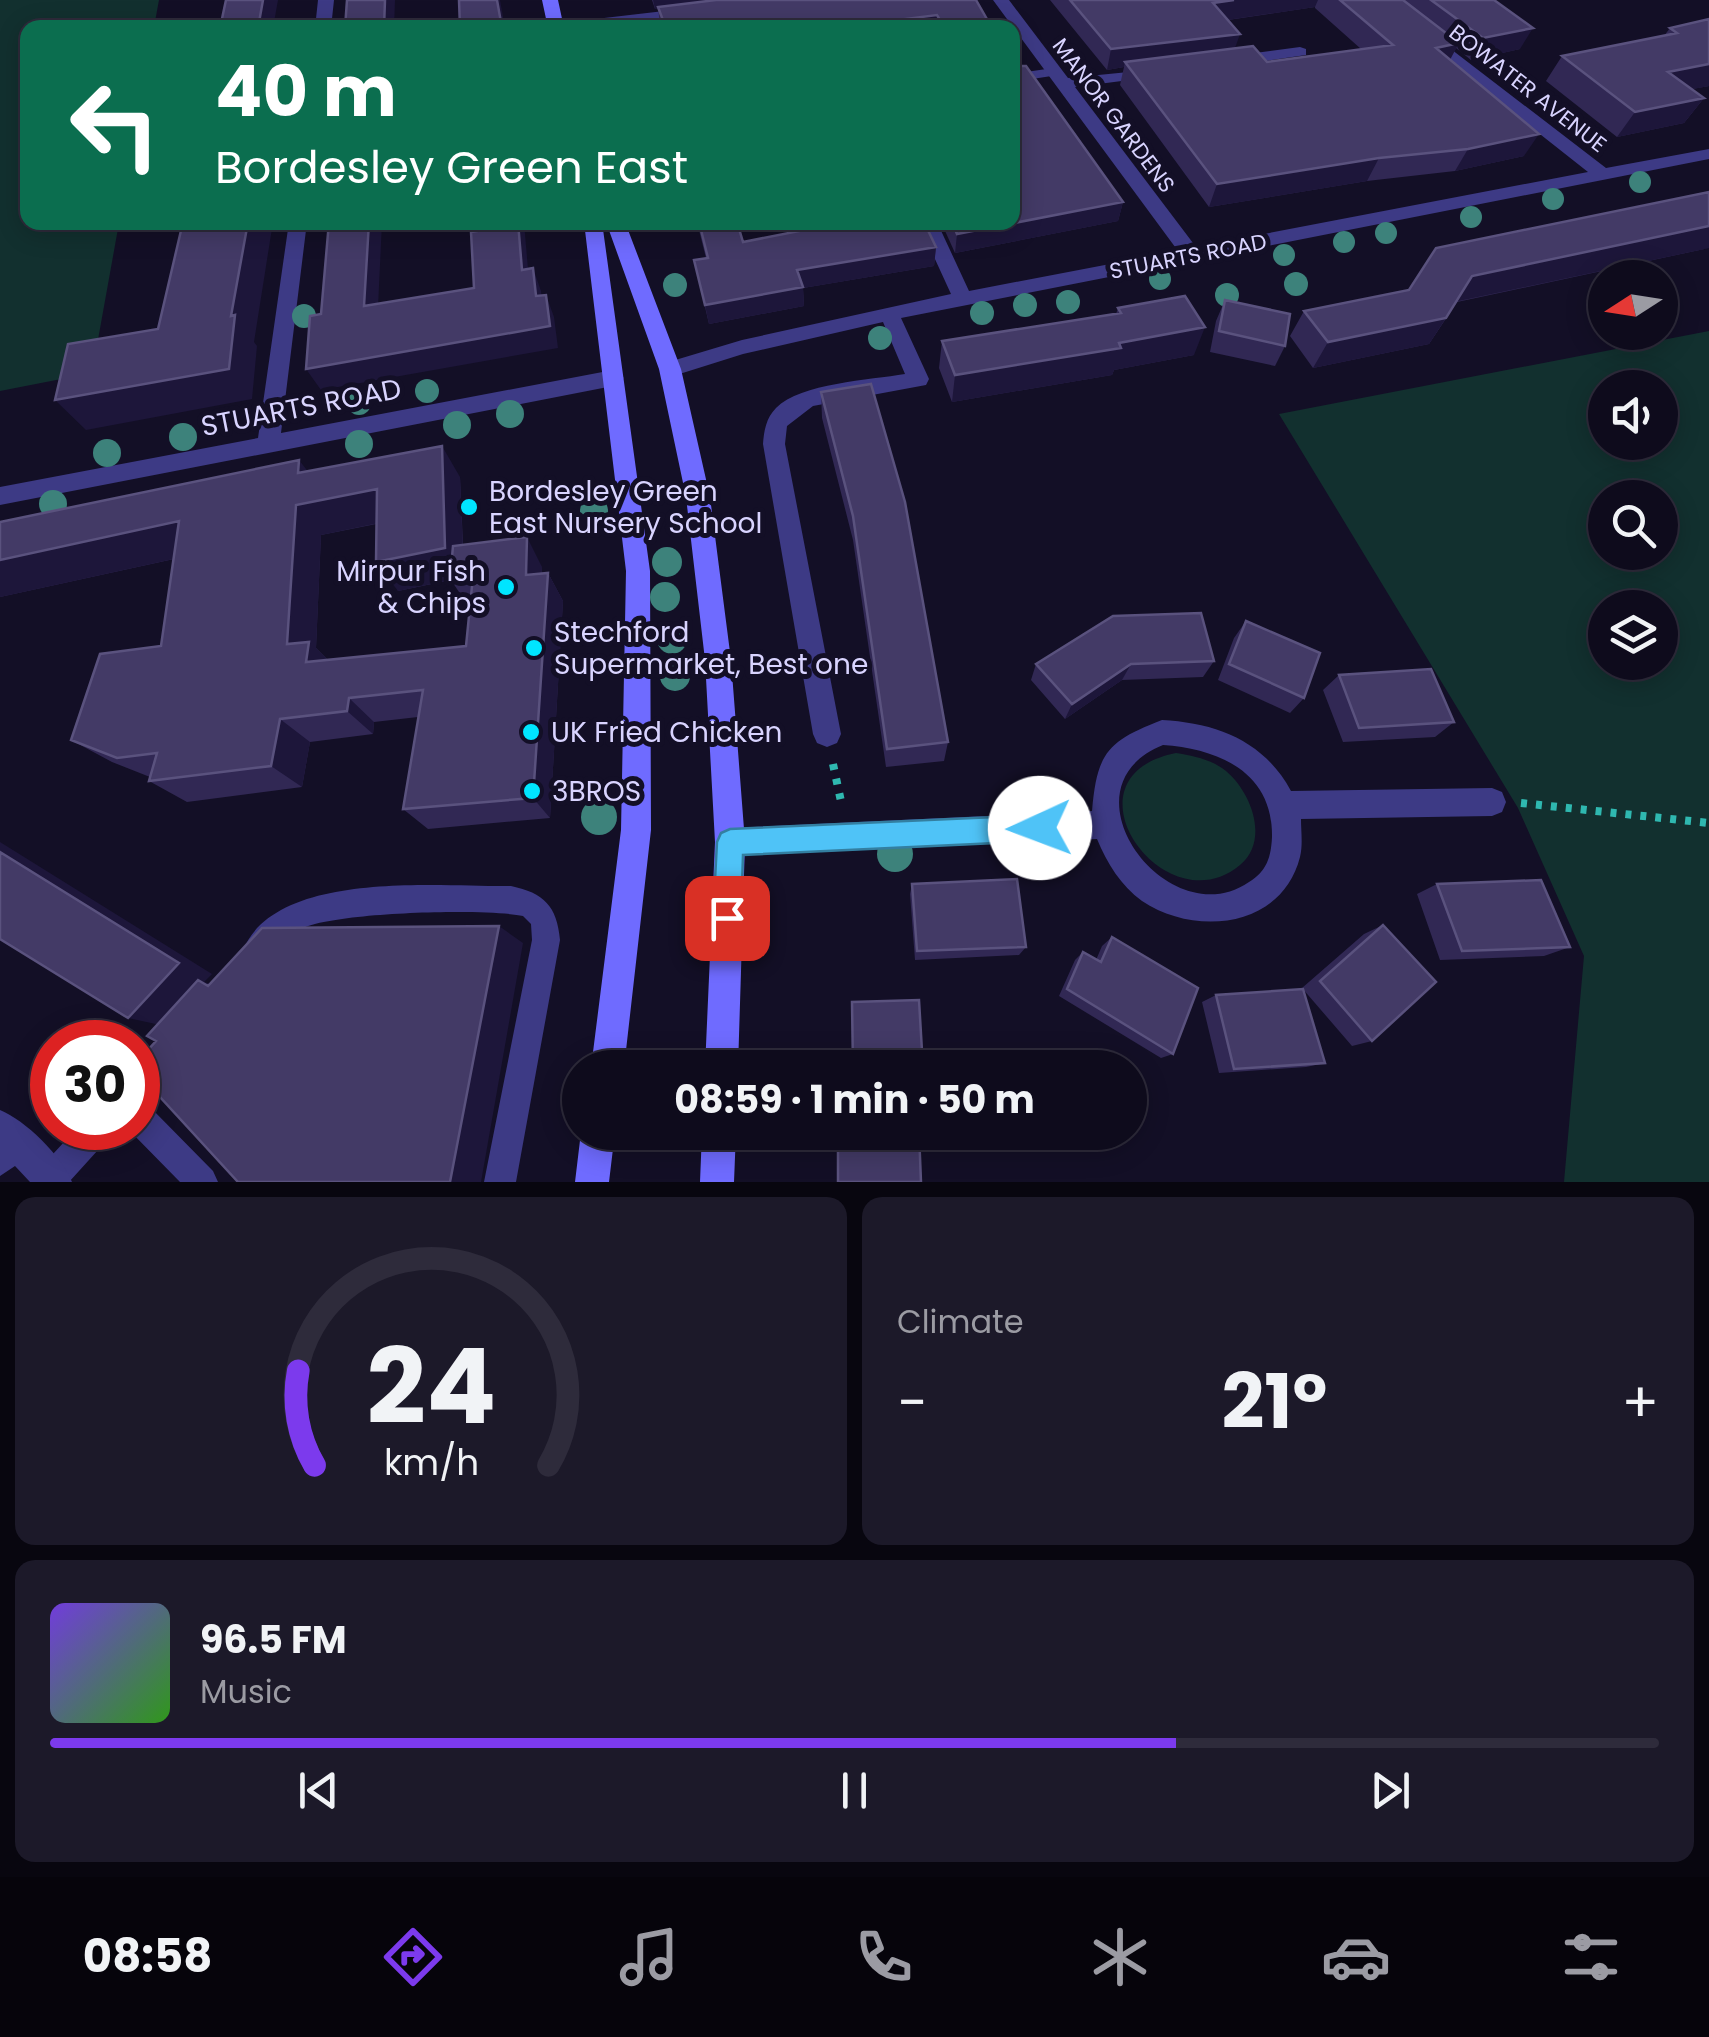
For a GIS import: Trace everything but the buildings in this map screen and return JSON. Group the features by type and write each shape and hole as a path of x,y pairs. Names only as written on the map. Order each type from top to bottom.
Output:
{"main road":[{"path":"594,230 638,572 636,810 608,1050"},
{"path":"617,230 670,369 698,497 718,660 730,842 722,1050"},
{"path":"592,1182 596,1150"},
{"path":"717,1182 718,1150"}],"street":[{"name":"BOWATER AVENUE","path":"1378,0 1603,175"},
{"path":"626,20 711,10"},
{"name":"MANOR GARDENS","path":"1020,26 1192,256"},
{"path":"1221,62 1300,52"},
{"path":"1058,78 1162,71"},
{"name":"STUARTS ROAD","path":"670,369 742,347 889,313 1709,154"},
{"path":"269,444 297,230"},
{"path":"931,230 964,300"},
{"path":"827,734 783,505 774,444 776,425 795,404 808,399 918,379 889,313"},
{"name":"STUARTS ROAD","path":"0,496 613,378"},
{"path":"1168,731 1205,734 1230,744 1252,760 1270,781 1283,805 1288,830 1286,855 1277,878 1260,895 1237,906 1210,909 1182,904 1156,892 1133,873 1116,850 1106,825 1102,800 1107,776 1118,756 1135,742 1168,731"},
{"path":"1283,805 1492,802"},
{"path":"730,842 1106,825"},
{"path":"4,1141 54,1180"}],"lane":[{"path":"1020,78 1058,78"},
{"path":"236,973 273,932 291,918 315,909 347,902 511,900 530,904 544,918 546,940 500,1182"},
{"path":"160,1139 202,1182"},
{"path":"54,1180 79,1150"}],"path":[{"path":"827,734 848,834"},
{"path":"1492,802 1709,823"}],"green space":[{"path":"0,0 159,0 155,20 20,20 20,230 118,230 92,373 0,391"},
{"path":"1709,331 1709,1182 1564,1182 1584,956 1518,808 1279,414 1611,350 1678,350 1678,337"},
{"path":"1176,753 1208,761 1226,771 1243,791 1254,816 1254,843 1249,855 1240,865 1211,879 1181,877 1155,864 1135,842 1124,816 1125,789 1141,767"}],"place":[{"name":"Bordesley Green East Nursery School","path":"469,507"},
{"name":"Mirpur Fish & Chips","path":"506,587"},
{"name":"Stechford Supermarket, Best one","path":"534,648"},
{"name":"UK Fried Chicken","path":"531,732"},
{"name":"3BROS","path":"532,791"}],"route":[{"path":"727,918 730,842 1040,828"}]}
